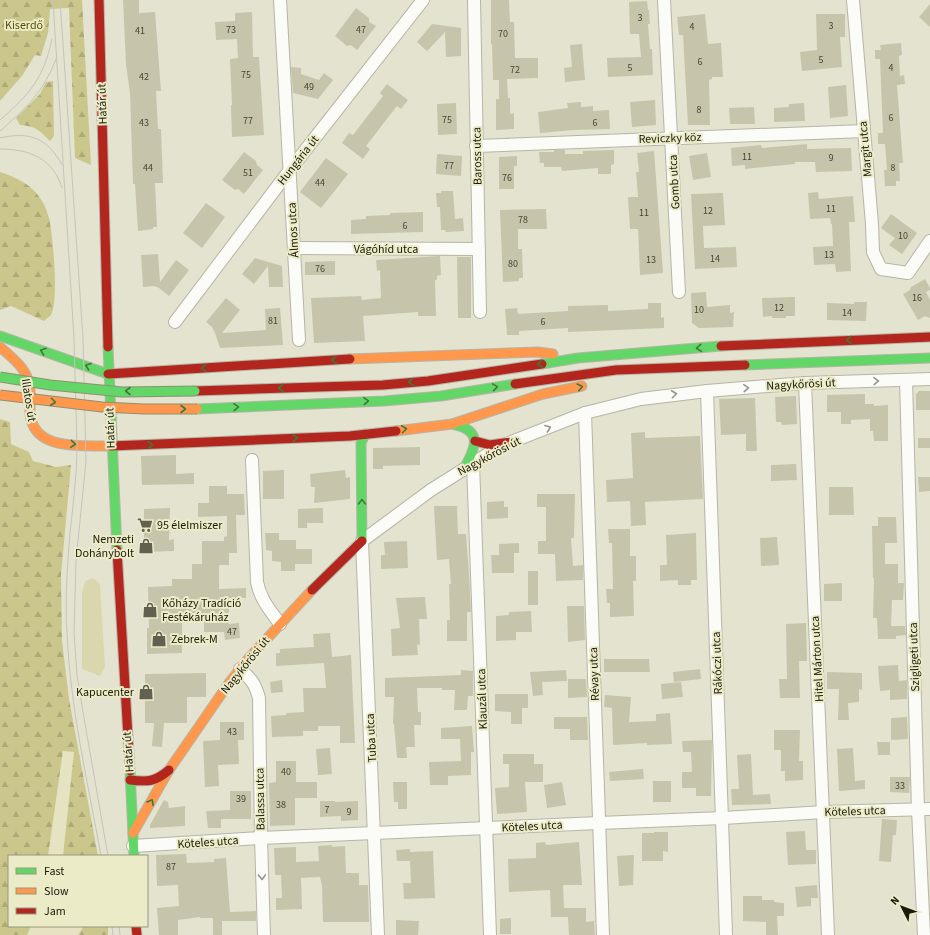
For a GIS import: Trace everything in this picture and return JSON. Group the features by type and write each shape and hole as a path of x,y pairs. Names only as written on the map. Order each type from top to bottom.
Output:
{"main road":[{"name":"Határ út","path":"99,0 108,374 133,851"},
{"path":"0,336 108,374 475,353 538,352 578,358"},
{"path":"0,377 50,385 122,392 383,385 428,381 578,358 738,345 930,337"},
{"name":"Illatos út","path":"0,347 17,361 25,372 30,388 31,422 38,434 45,439 57,443 111,446 350,436 452,424 543,394 643,370"},
{"name":"Nagykőrösi út","path":"0,395 102,407 197,409 441,396 586,373 616,370 930,358"},
{"path":"452,424 466,428 471,433 475,441 469,465"},
{"path":"362,542 361,443 365,434"},
{"path":"475,441 490,445 512,442"},
{"name":"Nagykőrösi út","path":"169,770 240,669 321,580 362,542"},
{"path":"130,780 148,782 155,781 169,770"},
{"path":"133,833 169,770"}],"street":[{"name":"Álmos utca","path":"280,0 299,340"},
{"name":"Hungária út","path":"175,322 289,171 423,0"},
{"name":"Baross utca","path":"474,0 480,312"},
{"name":"Gomb utca","path":"664,0 679,292"},
{"name":"Margit utca","path":"853,0 872,224 873,252 881,269 908,273 930,241"},
{"name":"Reviczky köz","path":"476,146 864,131"},
{"name":"Vágóhíd utca","path":"294,248 479,249"},
{"name":"Nagykőrösi út","path":"362,542 414,502 469,465 512,442 584,413 641,398 707,391 805,383 930,379"},
{"name":"Szigligeti utca","path":"906,380 924,809 924,935"},
{"name":"Hitel Márton utca","path":"805,383 828,935"},
{"name":"Rákóczi utca","path":"707,391 726,935"},
{"name":"Révay utca","path":"584,413 603,935"},
{"path":"252,460 258,589 265,603 280,624"},
{"name":"Klauzál utca","path":"469,465 487,828 490,935"},
{"name":"Tuba utca","path":"362,542 378,935"},
{"name":"Balassa utca","path":"240,669 251,679 256,687 258,698 264,935"},
{"name":"Köteles utca","path":"133,851 261,838 375,834 599,822 723,818 824,812 924,809"}],"shaded area":[{"path":"93,578 100,584 105,667 100,676 82,669 82,593 85,581"},
{"path":"62,751 74,751 63,855 48,855"},
{"path":"31,927 83,927 78,935 27,935"}],"green space":[{"name":"Kiserdő","path":"0,0 82,0 91,165 75,158 69,8 50,9 48,33 41,56 35,55 22,76 0,101"},
{"path":"53,81 54,136 50,141 36,129 29,126 20,125 16,118 40,94 46,82"},
{"path":"0,172 24,182 34,190 43,203 49,218 54,252 55,296 51,315 44,321 11,306 0,310"},
{"path":"0,419 10,422 11,444 29,452 33,461 56,467 71,465 61,575 62,641 69,699 98,855 63,855 74,752 63,751 48,855 8,855 8,927 31,927 27,935 0,935"},
{"path":"83,927 108,927 108,935 78,935"}],"building":[{"path":"123,0 139,0 139,13 155,12 161,91 156,91 158,129 161,129 163,183 155,183 157,227 138,231 135,184 133,184 130,93 126,64"},
{"path":"491,0 509,0 510,22 514,22 515,58 538,58 538,78 507,79 508,98 510,98 510,114 514,113 514,129 496,130 496,99 499,99 499,80 493,80"},
{"path":"647,1 649,10 650,24 648,24 650,49 652,49 653,75 608,77 607,58 641,57 639,34 630,34 629,2"},
{"path":"930,4 930,27 919,17"},
{"path":"356,8 369,18 369,22 376,26 357,50 351,45 347,46 335,36"},
{"path":"252,12 253,57 259,57 264,135 232,137 230,59 238,58 237,39 216,40 215,22 235,21 235,13"},
{"path":"705,14 708,44 721,43 723,77 712,77 712,79 709,80 710,125 688,125 683,35 679,35 677,17"},
{"path":"816,14 845,14 845,37 840,37 842,67 802,71 800,52 817,50"},
{"path":"432,24 461,28 461,56 446,57 445,32 427,51 417,42"},
{"path":"901,43 902,55 899,56 900,76 904,75 905,84 897,85 903,163 899,163 900,181 896,181 896,186 885,186 884,170 887,170 885,144 878,144 878,133 883,133 880,59 875,59 875,50 881,50 880,45"},
{"path":"582,44 585,80 565,82 564,68 572,67 570,45"},
{"path":"291,67 301,68 301,74 319,80 324,73 333,80 318,99 293,93"},
{"path":"387,84 408,100 401,109 397,106 366,146 370,149 363,159 342,143 349,133 353,135 383,96 380,93"},
{"path":"846,85 848,116 830,118 828,87"},
{"path":"655,100 656,125 632,127 630,102"},
{"path":"581,102 581,107 593,106 593,111 609,110 610,129 540,133 538,112 568,108 567,103"},
{"path":"456,103 457,134 438,135 437,104"},
{"path":"804,103 805,121 774,122 774,108 789,107 789,104"},
{"path":"754,107 755,124 730,124 729,108"},
{"path":"807,144 807,149 851,148 852,171 816,172 815,162 795,162 795,164 745,169 745,165 732,166 731,148 761,145 762,148"},
{"path":"554,150 565,150 565,154 583,154 583,151 614,150 614,164 611,165 611,174 598,174 598,168 562,171 561,167 544,167 544,163 540,163 539,152 554,152"},
{"path":"654,151 663,273 640,275 638,229 630,229 628,197 638,197 636,172 639,172 637,153"},
{"path":"244,152 256,161 257,165 263,170 244,194 238,189 235,190 222,180"},
{"path":"707,153 711,177 693,180 689,156"},
{"path":"437,154 462,156 461,176 436,174"},
{"path":"517,156 517,166 514,166 514,189 499,189 499,157"},
{"path":"326,158 348,174 321,208 300,192"},
{"path":"441,191 453,191 455,219 463,218 464,231 446,232 445,230 441,230 440,207 437,207 436,193 441,193"},
{"path":"818,192 819,199 853,196 855,222 849,222 851,271 836,272 835,264 814,265 813,247 833,246 832,224 830,218 810,219 808,193"},
{"path":"723,193 725,225 703,226 704,248 736,247 737,267 695,269 691,194"},
{"path":"206,203 225,217 202,248 183,233"},
{"path":"546,209 547,229 518,229 518,249 522,249 523,278 519,278 519,281 503,282 500,210"},
{"path":"423,212 423,232 351,234 351,220 366,219 366,216 390,215 390,213"},
{"path":"891,214 917,233 902,254 889,245 895,238 881,228"},
{"path":"158,254 160,282 176,260 189,270 169,296 154,286 143,287 141,255"},
{"path":"440,256 441,275 437,276 437,280 435,280 436,316 418,316 418,312 363,316 365,341 314,343 311,298 361,296 362,300 381,298 380,270 377,271 376,260"},
{"path":"457,257 471,257 471,318 458,318"},
{"path":"255,258 282,266 283,287 269,287 268,266 254,284 242,274"},
{"path":"335,261 335,275 305,275 305,262"},
{"path":"925,279 930,288 930,290 926,292 930,300 930,318 925,316 918,320 903,294 910,290 911,287"},
{"path":"706,292 707,307 730,305 730,313 734,312 733,327 699,328 692,323 691,293"},
{"path":"795,297 795,316 786,316 786,318 772,318 772,316 763,317 762,298"},
{"path":"226,298 240,310 222,333 266,330 265,309 280,308 283,345 220,348 212,327 206,322"},
{"path":"854,302 867,302 866,321 827,320 827,303 854,304"},
{"path":"648,303 661,303 661,318 664,317 664,328 568,332 568,328 519,331 519,335 507,335 505,309 517,308 518,314 568,311 568,306 608,305 608,311 648,309"},
{"path":"919,391 930,391 930,410 916,410 916,394"},
{"path":"865,394 865,404 874,404 874,406 888,405 888,441 874,441 873,431 870,431 870,419 851,420 851,424 841,424 841,412 827,412 827,395"},
{"path":"796,396 797,424 782,425 781,422 776,422 775,397"},
{"path":"755,398 757,451 746,451 746,434 721,435 719,399"},
{"path":"645,432 645,438 700,436 703,499 645,502 646,525 631,526 630,501 607,502 606,480 633,478 631,433"},
{"path":"918,438 930,438 930,448 918,448"},
{"path":"420,447 420,465 383,466 383,469 373,469 373,448"},
{"path":"176,455 176,474 194,473 194,484 142,485 141,456"},
{"path":"796,464 797,480 771,481 771,465"},
{"path":"284,470 284,499 263,499 263,471"},
{"path":"345,470 346,478 350,477 350,499 314,503 315,487 311,487 310,474"},
{"path":"918,477 930,477 930,491 919,492"},
{"path":"209,486 227,486 227,494 244,494 245,515 236,515 237,553 229,553 229,565 219,565 219,589 246,588 246,598 229,598 229,624 239,623 240,638 225,640 224,632 204,632 204,620 182,619 182,653 147,654 147,628 149,628 148,587 172,586 172,579 192,579 192,564 202,564 202,541 224,541 224,537 227,536 227,516 198,517 198,503 209,503"},
{"path":"829,487 853,487 854,515 829,515"},
{"path":"537,494 575,494 574,538 571,538 573,566 583,565 583,580 556,581 555,554 538,554 538,541 546,541 546,507 537,507"},
{"path":"504,501 504,507 508,507 508,518 487,519 487,502"},
{"path":"434,506 457,506 458,534 466,534 471,612 467,612 467,641 447,641 447,620 450,620 449,584 451,584 449,559 437,560"},
{"path":"170,508 169,540 174,539 174,551 144,552 144,509"},
{"path":"323,508 323,523 307,523 307,528 298,528 298,509"},
{"path":"878,517 896,517 897,543 885,543 885,564 898,564 898,583 904,583 903,600 892,600 891,626 905,626 906,635 896,636 896,639 878,639 877,618 873,618 874,578 872,526 878,526"},
{"path":"608,529 630,529 630,556 636,556 636,581 633,581 634,616 610,617 610,603 607,603 606,589 613,589 612,543 609,543"},
{"path":"265,533 279,533 279,540 296,540 296,549 312,549 312,564 295,564 295,571 281,571 281,562 272,561 272,551 266,550"},
{"path":"696,533 697,580 691,580 691,585 678,585 678,580 660,581 660,565 667,565 666,535"},
{"path":"777,537 779,565 761,566 760,538"},
{"path":"407,541 408,568 381,569 381,555 385,555 384,542"},
{"path":"519,543 519,553 514,553 514,573 492,573 491,555 499,555 499,544"},
{"path":"528,571 538,571 538,605 528,605"},
{"path":"842,583 842,601 824,601 824,584"},
{"path":"425,597 427,619 419,619 420,645 417,644 418,655 392,656 391,629 400,628 396,598"},
{"path":"567,606 584,606 585,640 568,642"},
{"path":"531,611 532,632 516,632 516,640 496,641 496,616 509,615 509,612"},
{"path":"806,623 807,661 799,661 800,698 780,698 779,679 787,679 786,624"},
{"path":"330,633 332,657 351,655 355,743 340,743 340,726 318,726 318,731 303,731 303,736 272,737 271,716 304,712 303,688 326,688 324,663 276,666 276,653 280,653 280,649 314,647 313,634"},
{"path":"604,659 649,659 650,672 604,672"},
{"path":"898,665 899,681 907,680 907,699 890,700 890,690 880,691 878,666"},
{"path":"700,669 701,679 674,682 673,672"},
{"path":"461,670 473,671 473,696 468,696 467,710 454,710 455,690 442,690 442,688 417,688 418,712 421,712 421,725 414,725 415,747 406,747 407,758 397,758 393,724 394,697 385,697 385,678 461,675"},
{"path":"566,670 567,681 542,682 543,695 533,696 530,672"},
{"path":"827,672 862,673 862,690 859,689 859,702 848,703 849,720 838,720 839,689 827,689"},
{"path":"206,673 206,697 187,697 187,723 164,723 162,747 152,746 154,723 145,723 145,674"},
{"path":"568,679 586,679 587,697 568,698"},
{"path":"282,680 283,692 271,693 270,682"},
{"path":"681,682 683,697 662,699 661,684"},
{"path":"495,694 528,694 528,708 522,708 522,724 511,724 511,712 495,711"},
{"path":"605,695 631,697 629,722 656,721 656,714 670,713 672,744 647,745 647,743 613,745 612,708 604,707"},
{"path":"554,717 587,717 588,740 570,740 570,729 554,729"},
{"path":"907,717 908,739 891,740 891,718"},
{"path":"220,722 244,722 244,740 238,740 239,764 218,765 219,786 205,787 203,741 220,740"},
{"path":"472,726 474,752 471,752 471,775 448,776 448,785 430,785 429,762 461,761 460,739 441,739 441,728"},
{"path":"774,730 800,730 799,761 803,761 803,780 785,781 785,771 781,771 781,750 774,750"},
{"path":"712,740 711,796 696,796 696,788 682,788 682,772 692,772 691,752 683,752 682,741"},
{"path":"877,742 890,742 890,755 878,755"},
{"path":"330,748 332,774 318,775 316,749"},
{"path":"853,748 855,781 865,780 865,789 839,791 837,749"},
{"path":"503,754 534,754 534,764 543,764 543,782 525,782 527,812 497,814 495,788 509,787 509,764 503,764"},
{"path":"751,754 753,795 770,794 771,804 732,805 731,789 739,789 737,755"},
{"path":"276,761 296,761 296,782 317,782 317,798 295,798 295,825 270,826 269,783 276,782"},
{"path":"643,769 644,779 610,781 609,772"},
{"path":"890,777 910,777 909,793 890,792"},
{"path":"653,781 671,781 671,802 653,802"},
{"path":"393,782 407,782 407,809 398,809 398,802 394,802"},
{"path":"562,782 566,805 547,808 544,785"},
{"path":"230,791 251,791 251,819 221,819 221,828 208,828 206,811 230,810"},
{"path":"164,800 168,802 169,808 185,806 185,826 150,828 150,825"},
{"path":"320,801 358,801 358,820 341,821 341,816 320,817"},
{"path":"882,819 897,820 896,835 893,835 891,862 879,861"},
{"path":"805,831 806,850 816,850 816,864 788,865 786,832"},
{"path":"668,832 668,852 663,851 663,861 642,861 642,833"},
{"path":"545,842 546,845 579,842 582,885 563,885 564,908 586,908 586,922 594,921 595,935 569,935 568,917 551,917 550,890 509,892 508,859 536,858 536,843"},
{"path":"332,845 332,847 345,846 346,873 359,873 359,885 368,885 369,922 323,922 322,886 320,877 301,878 302,909 276,910 276,898 282,898 281,875 275,875 274,848 296,847 296,862 319,861 318,846"},
{"path":"410,849 410,852 433,851 435,898 404,899 403,883 411,883 410,861 397,861 396,850"},
{"path":"186,854 187,863 214,862 214,859 226,858 230,912 256,911 256,921 222,921 222,935 213,935 213,918 200,917 178,920 178,935 159,935 157,908 179,906 178,885 157,886 156,855"},
{"path":"634,855 633,885 619,886 617,856"},
{"path":"817,885 818,898 811,898 811,906 797,907 795,887"},
{"path":"743,896 762,896 762,900 774,900 774,902 784,903 784,916 777,916 778,935 766,935 766,922 743,921"},
{"path":"511,918 511,934 500,934 500,919"},
{"path":"396,920 419,921 418,935 396,935"}],"tram line":[{"path":"53,0 74,339 77,445 67,577 67,632 76,717 101,855"},
{"path":"60,0 83,338 86,461 76,561 74,633 77,675 108,855"},
{"path":"0,120 27,94 34,85 45,65 52,39"},
{"path":"0,131 33,99 51,71 56,59"},
{"path":"0,138 20,135 37,139 50,148 62,165"},
{"path":"0,149 11,149 30,153 46,162 53,169 62,188"},
{"path":"112,927 113,935"},
{"path":"119,927 120,935"}],"traffic: fast":[{"path":"0,336 108,374"},
{"path":"542,364 578,358 721,346"},
{"path":"108,347 117,550"},
{"path":"745,365 930,358"},
{"path":"0,377 50,385 122,392 195,391"},
{"path":"197,409 384,401 441,396 515,384"},
{"path":"452,424 468,430 472,434 474,440 472,452 465,467"},
{"path":"362,541 361,443 365,434"},
{"path":"130,771 134,855"}],"traffic: slow":[{"path":"0,347 23,369 29,382 30,413 33,426 40,434 61,444 111,446"},
{"path":"350,359 538,352 553,354"},
{"path":"396,431 452,424 543,394 582,386"},
{"path":"0,395 102,407 197,409"},
{"path":"133,833 169,770 229,683 249,658 312,590"}],"traffic: jam":[{"path":"99,0 108,347"},
{"path":"721,346 930,337"},
{"path":"108,374 350,359"},
{"path":"195,391 383,385 428,381 542,364"},
{"path":"515,384 616,370 745,365"},
{"path":"111,446 350,436 396,431"},
{"path":"475,441 490,445 511,442"},
{"path":"312,590 362,541"},
{"path":"117,550 130,771"},
{"path":"130,780 142,781 155,779 169,770"},
{"path":"136,927 137,935"}],"place":[{"name":"95 élelmiszer","path":"145,525"},
{"name":"Nemzeti Dohánybolt","path":"146,546"},
{"name":"Kőházy Tradíció Festékáruház","path":"150,610"},
{"name":"Zebrek-M","path":"159,639"},
{"name":"Kapucenter","path":"146,692"}]}
